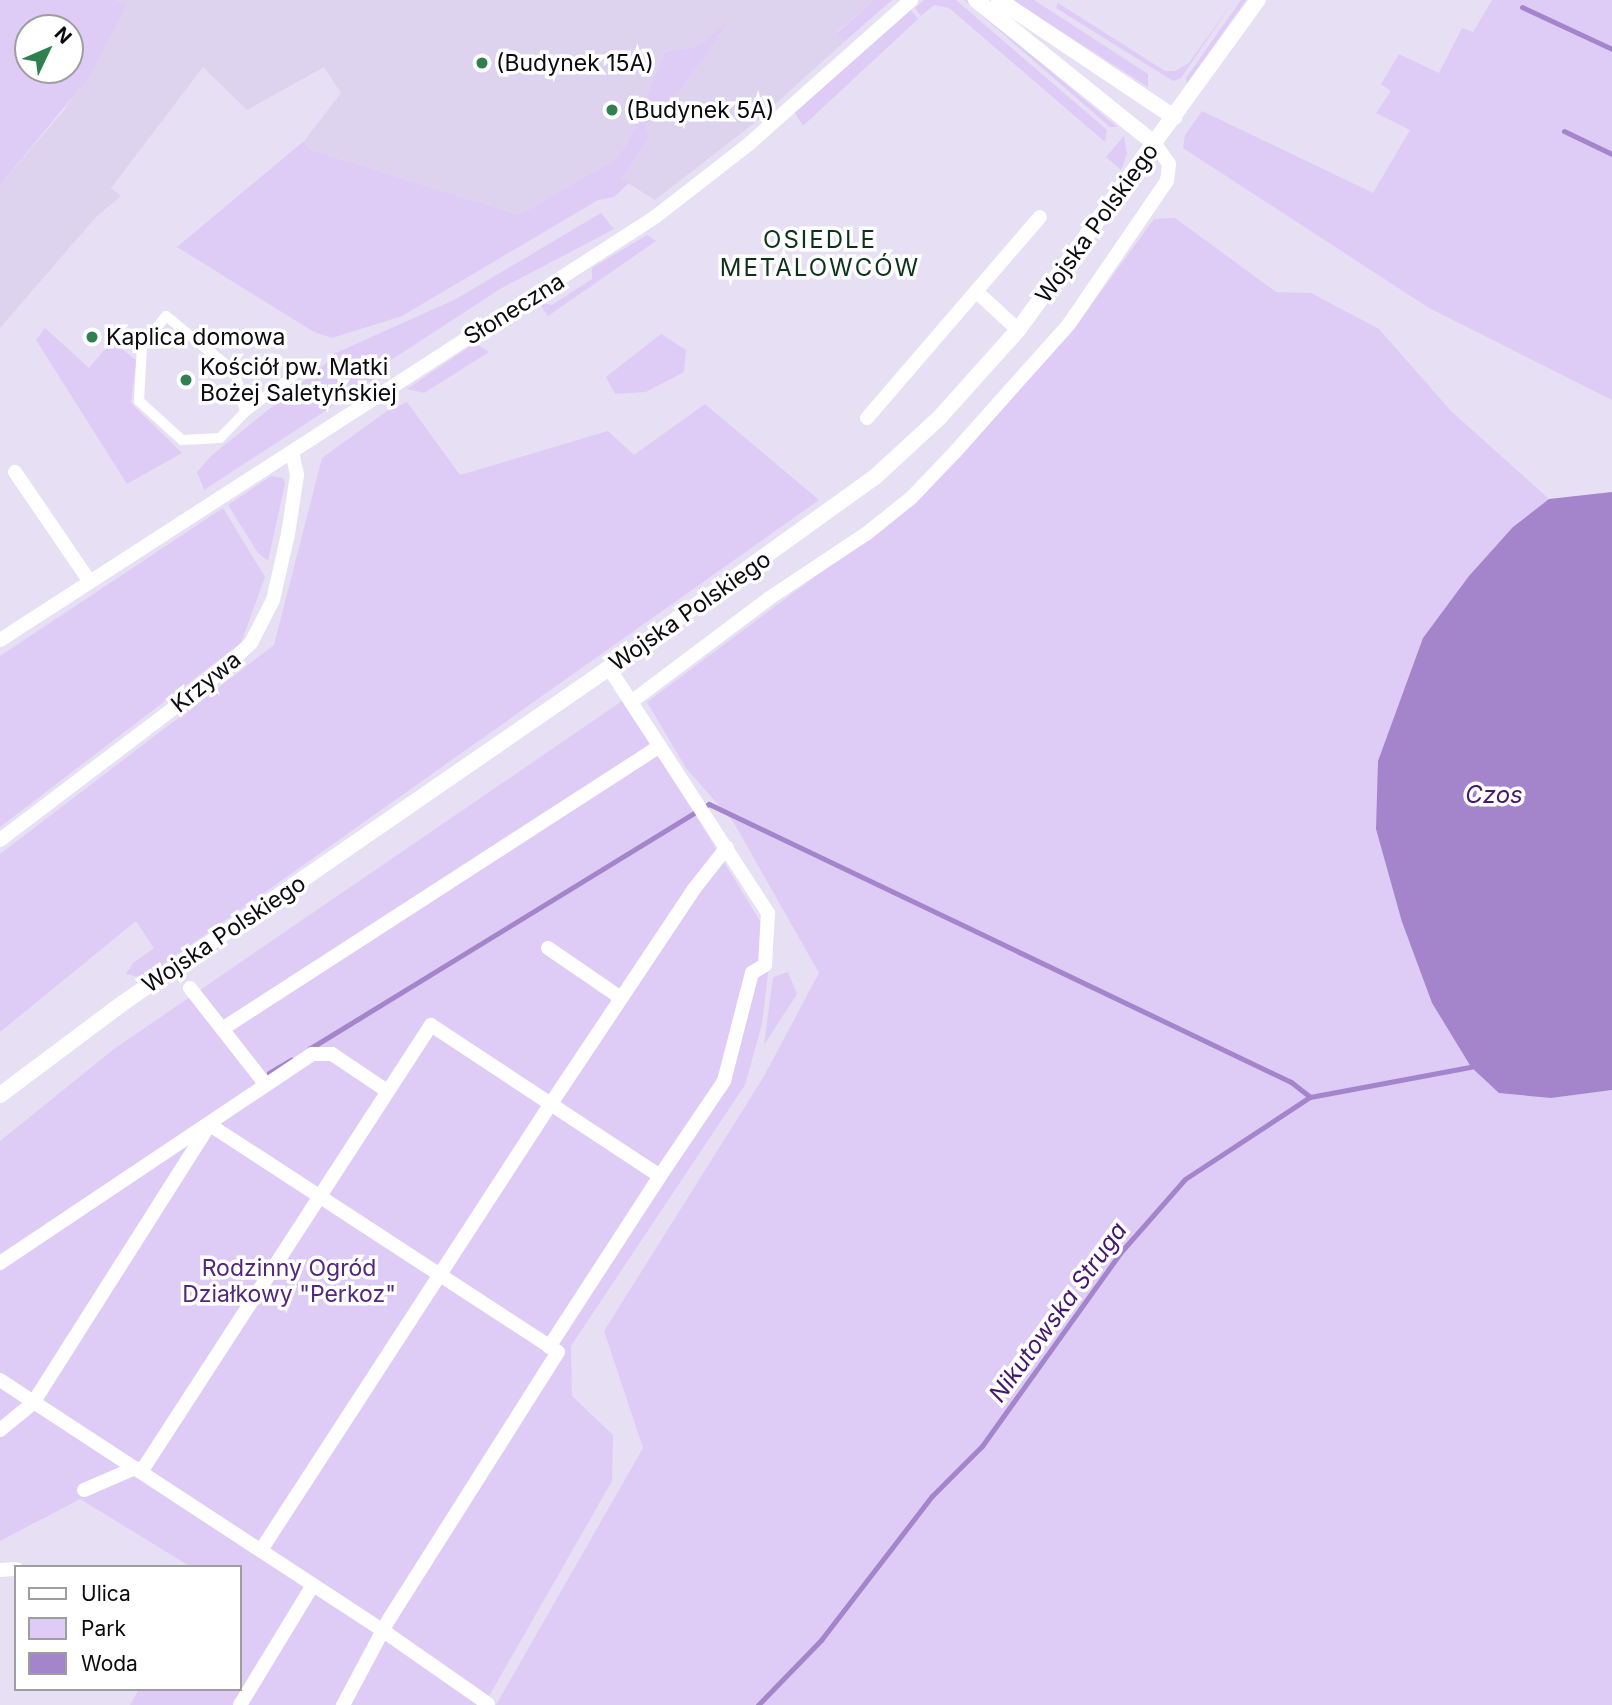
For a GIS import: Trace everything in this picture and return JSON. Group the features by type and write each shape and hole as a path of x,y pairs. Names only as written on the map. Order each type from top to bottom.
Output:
{"street":[{"name":"Słoneczna","path":"0,640 654,217 749,144 911,0"},
{"path":"631,702 768,599 866,534 937,470 1061,334 1167,181 1169,164 1155,144 976,0"},
{"path":"999,0 1174,117"},
{"name":"Wojska Polskiego","path":"0,1095 123,1003 609,668 875,477 940,417 1018,330 1258,0"},
{"path":"867,418 1040,217"},
{"path":"978,292 1018,330"},
{"path":"245,412 235,372 166,316 142,346 139,401 182,440 220,438 245,412 303,368"},
{"name":"Krzywa","path":"0,840 215,677 251,643 273,600 288,534 298,475 292,452"},
{"path":"15,472 90,582"},
{"path":"550,1347 724,1081 752,973 765,965 768,914 609,668"},
{"path":"222,1029 660,746"},
{"path":"261,1550 550,1105 727,847"},
{"path":"548,948 621,999"},
{"path":"190,988 266,1085"},
{"path":"84,1490 138,1470 431,1025 660,1176"},
{"path":"0,1263 321,1051 387,1091"},
{"path":"210,1125 558,1352 383,1630 343,1705"},
{"path":"0,1430 33,1403 210,1125"},
{"path":"0,1380 383,1630 488,1704"},
{"path":"240,1705 313,1585"}],"shaded area":[{"path":"116,0 874,0 837,32 845,41 753,124 655,200 621,179 649,139 645,126 684,86 726,24 696,47 665,52 629,140 616,159 519,215 311,150 304,141 341,93 324,67 247,110 203,67 111,188 121,196 95,218 0,328 0,185 65,109 80,84 84,84 84,77 127,4"}],"green space":[{"path":"0,0 116,0 127,4 84,83 84,14 14,14 14,84 83,84 0,185"},
{"path":"874,0 892,0 845,41 837,33"},
{"path":"924,0 956,0 1107,130 1105,142 949,8 934,5 921,16 915,8"},
{"path":"966,0 1117,127 1110,127"},
{"path":"1012,0 1034,0 1148,74 1148,87"},
{"path":"1234,0 1181,78 1173,81 1056,8 1058,3 1165,71 1175,71 1189,63"},
{"path":"1241,0 1246,0 1187,83 1186,78"},
{"path":"1492,0 1612,0 1612,400 1429,308 1183,148 1185,135 1202,111 1373,193 1410,130 1376,113 1391,91 1381,84 1399,54 1439,73 1462,28 1473,32"},
{"path":"911,10 918,19 803,126 794,111"},
{"path":"728,22 684,86 645,126 649,139 621,179 629,183 614,197 598,200 402,316 332,338 314,332 177,247 304,141 311,150 519,215 616,159 629,140 665,52 696,47"},
{"path":"1124,136 1127,154 1121,170 1106,157"},
{"path":"601,213 614,229 500,289 385,364 388,370 204,490 197,472 211,456 330,360 327,357 456,299"},
{"path":"1175,218 1276,292 1311,293 1379,329 1451,411 1549,499 1513,527 1402,922 1432,1003 1471,1067 1551,1098 1612,1090 1612,1705 496,1705 643,1448 604,1331 763,1078 819,973 734,823 686,768 647,702 919,499 1071,333 1154,219"},
{"path":"647,235 656,241 548,316 538,302 552,305 592,279 592,268"},
{"path":"45,328 89,368 112,341 136,360 131,403 182,453 127,484 36,340"},
{"path":"661,334 686,350 684,372 646,392 615,394 606,377"},
{"path":"475,343 489,352 424,393 407,389"},
{"path":"407,402 460,475 608,431 634,455 705,404 819,500 162,965 140,977 126,974 133,963 154,948 136,921 0,1032 0,854 274,645 322,458 387,411"},
{"path":"271,476 283,478 285,484 268,561 258,553 228,505"},
{"path":"223,508 265,577 241,643 0,827 0,656"},
{"name":"Rodzinny Ogród Działkowy \"Perkoz\"","path":"625,699 772,941 762,1024 745,1085 571,1346 572,1396 613,1435 612,1481 484,1705 130,1705 138,1691 242,1691 242,1565 188,1565 80,1499 0,1541 0,1141 114,1049"},
{"path":"788,972 797,994 764,1045 773,977"}],"water":[{"name":"Czos","path":"1612,492 1612,1090 1551,1098 1499,1093 1471,1067 1432,1003 1402,922 1376,829 1378,761 1423,638 1469,576 1513,527 1549,499"}],"waterway":[{"path":"1522,7 1612,49"},
{"path":"1564,131 1612,154"},
{"path":"309,1049 709,804 1291,1082 1310,1097"},
{"path":"269,1073 291,1060"},
{"name":"Nikutowska Struga","path":"758,1705 821,1640 932,1496 982,1446 1120,1253 1185,1179 1310,1097 1471,1067"}],"place":[{"name":"(Budynek 15A)","path":"482,63"},
{"name":"(Budynek 5A)","path":"612,110"},
{"name":"Kaplica domowa","path":"92,337"},
{"name":"Kościół pw. Matki Bożej Saletyńskiej","path":"186,380"}],"district":[{"name":"OSIEDLE METALOWCÓW","path":"820,254"}]}
